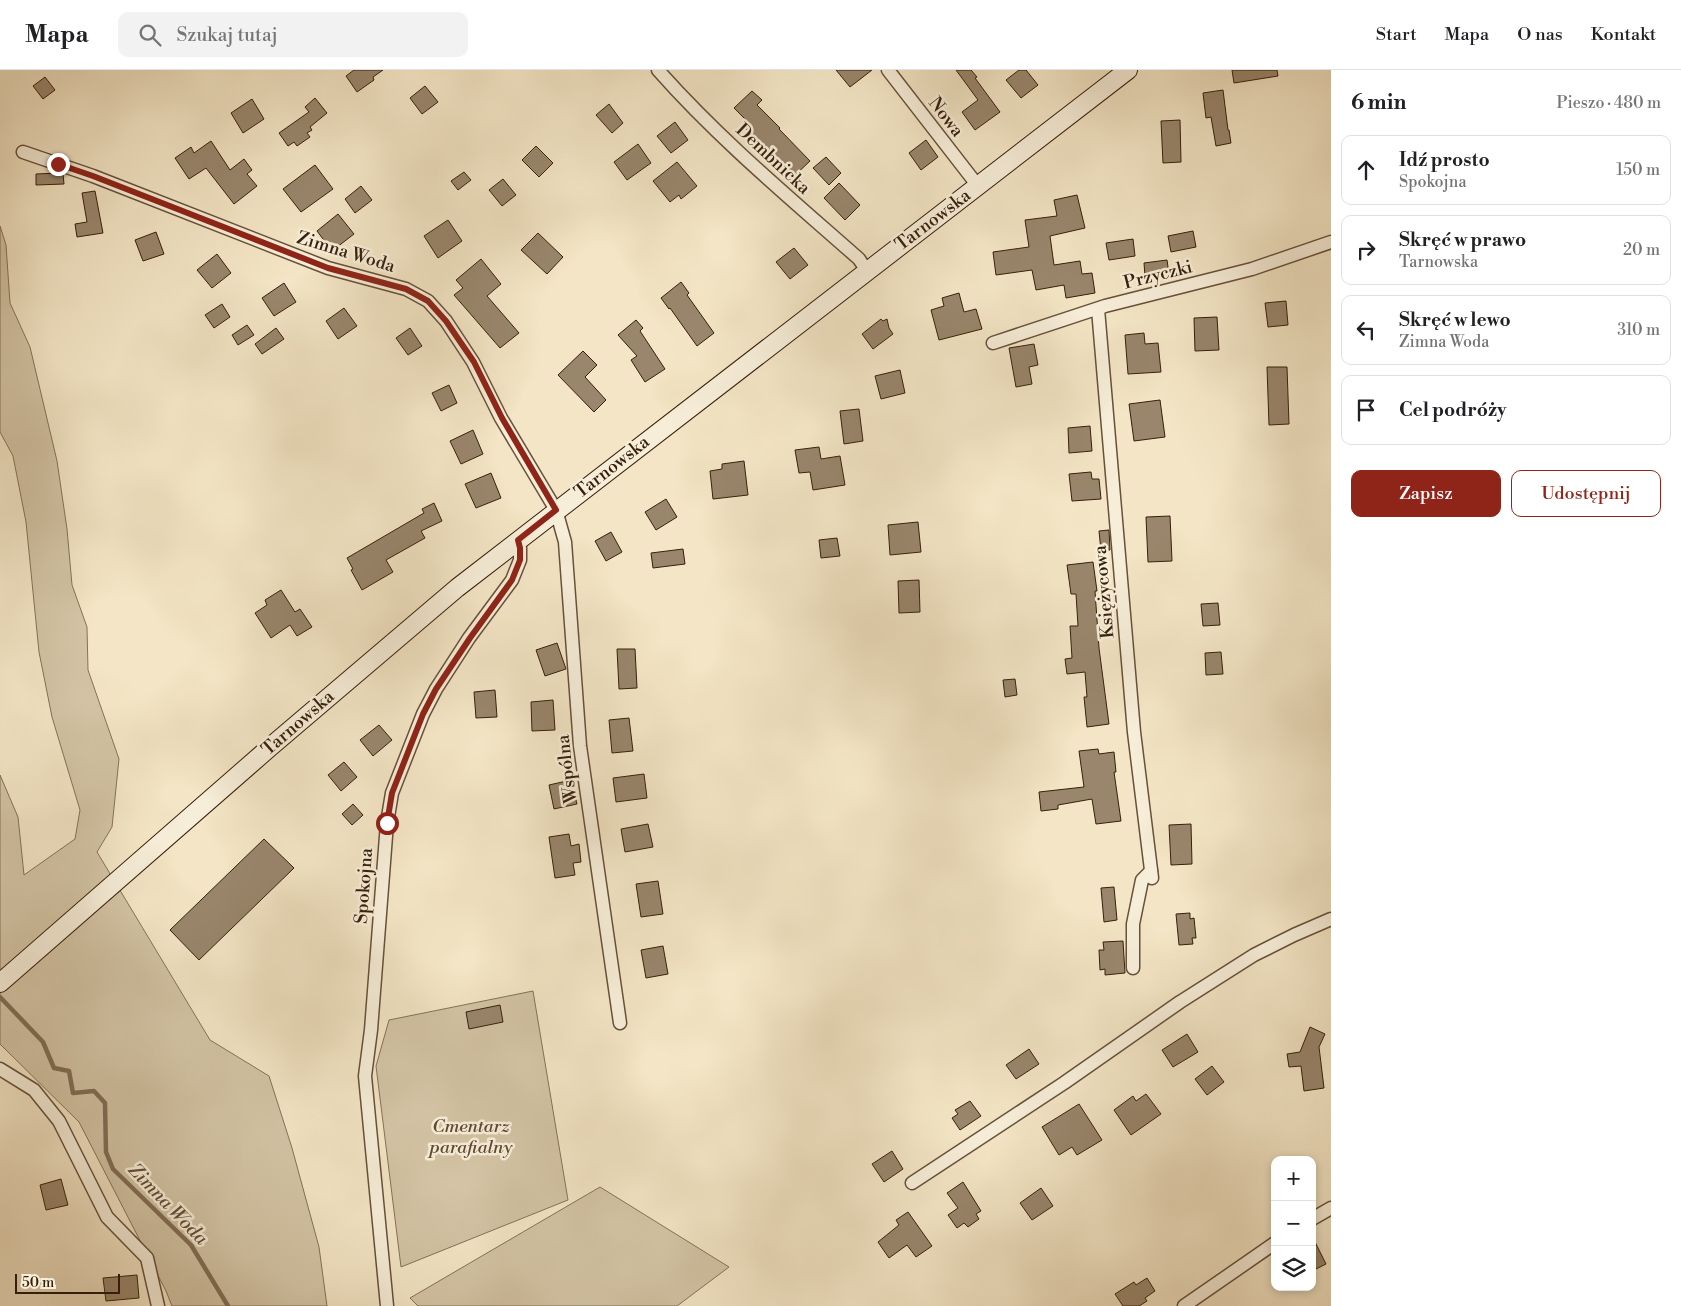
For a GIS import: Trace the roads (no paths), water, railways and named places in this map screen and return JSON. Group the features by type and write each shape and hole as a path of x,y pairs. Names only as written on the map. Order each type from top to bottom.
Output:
{"main road":[{"name":"Tarnowska","path":"0,983 354,674 457,588 1128,70"}],"street":[{"name":"Dembnicka","path":"658,70 678,93 759,170 858,259 867,271"},
{"name":"Nowa","path":"888,70 978,186"},
{"name":"Zimna Woda","path":"23,152 93,176 328,268 406,289 428,301 446,321 474,362 502,418 556,510"},
{"name":"Przyczki","path":"993,343 1098,309 1252,269 1331,242"},
{"name":"Księżycowa","path":"1098,309 1134,732 1151,874 1142,880 1133,924 1133,968"},
{"name":"Wspólna","path":"556,510 565,542 580,746 620,1024"},
{"name":"Spokojna","path":"387,1306 365,1076 372,1022 387,823 392,793 423,714 436,689 512,580 520,560 518,540"},
{"path":"912,1183 1254,955 1331,919"},
{"path":"0,1068 34,1090 59,1121 107,1217 147,1258 158,1306"},
{"path":"1316,1216 1331,1208"},
{"path":"1184,1306 1271,1246"}],"waterway":[{"name":"Zimna Woda","path":"0,997 43,1042 54,1068 69,1071 73,1093 94,1091 105,1103 106,1152 113,1169 191,1245 228,1306"}],"park label":[{"name":"Cmentarz parafialny","path":"471,1136"}]}
